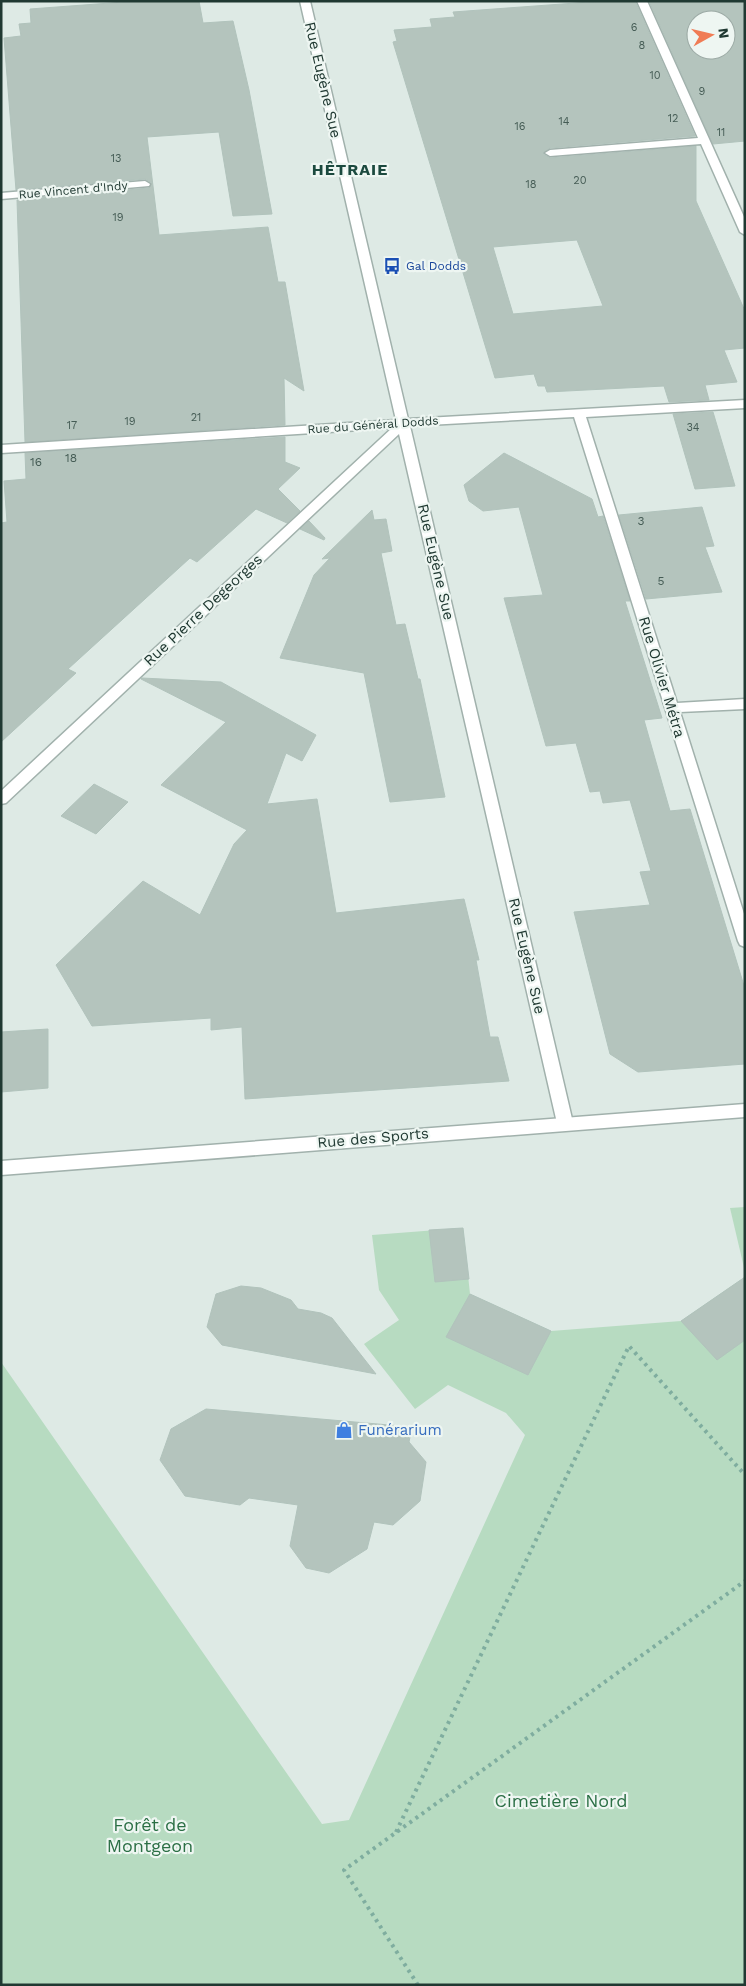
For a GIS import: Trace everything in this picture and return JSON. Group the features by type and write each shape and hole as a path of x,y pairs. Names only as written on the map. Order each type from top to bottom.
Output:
{"street":[{"name":"Rue Eugène Sue","path":"305,1 565,1123"},
{"path":"642,1 745,232"},
{"path":"550,152 704,141"},
{"name":"Rue Vincent d'Indy","path":"1,196 145,184"},
{"name":"Rue du Général Dodds","path":"1,449 404,422 745,404"},
{"name":"Rue Olivier Métra","path":"579,413 745,941"},
{"name":"Rue Pierre Degeorges","path":"1,798 404,422"},
{"path":"672,708 745,704"},
{"name":"Rue des Sports","path":"1,1168 745,1110"}],"path":[{"path":"396,1832 629,1346 745,1475"},
{"path":"418,1985 344,1870 745,1581"}],"green space":[{"path":"745,1207 745,1272 730,1208"},
{"name":"Cimetière Nord","path":"463,1228 470,1294 551,1331 681,1321 745,1277 745,1985 1,1985 1,1362 322,1824 349,1820 525,1435 506,1413 448,1385 415,1409 364,1344 399,1320 379,1290 372,1235"}],"building":[{"path":"137,1 199,1 203,23 233,21 249,90 272,214 233,216 219,132 147,137 159,235 268,227 278,282 285,282 304,391 284,378 285,425 25,442 17,200 149,188 152,183 145,179 16,190 4,38 21,36 19,24 31,23 30,9"},
{"path":"603,1 635,1 695,136 550,148 543,154 550,158 696,146 696,201 745,311 745,348 724,350 737,382 705,385 709,400 669,402 664,386 547,392 545,386 538,386 534,374 495,378 393,42 397,41 394,30 432,27 430,19 455,17 453,12","holes":["577,240 603,306 513,314 493,247"]},
{"path":"649,1 745,1 745,141 713,144"},
{"path":"713,412 735,486 695,489 673,414"},
{"path":"285,437 285,462 300,468 278,489 300,511 287,523 256,509 197,562 190,558 68,669 76,673 1,742 1,523 7,522 4,481 26,479 25,453"},
{"path":"504,453 592,499 598,517 603,516 630,601 625,601 662,718 644,720 670,811 690,809 745,989 745,1064 638,1072 610,1054 574,912 650,905 640,872 651,871 630,800 603,803 600,791 590,792 576,743 546,746 504,598 543,595 519,507 483,511 469,501 464,485"},
{"path":"702,507 714,546 705,547 722,592 646,599 619,515"},
{"path":"372,510 374,520 386,519 392,551 381,553 396,625 405,624 418,679 420,679 445,797 390,802 364,673 280,658 314,575 330,558 322,559"},
{"path":"309,521 325,538 324,540 300,529"},
{"path":"142,678 221,682 316,735 302,761 286,753 267,804 317,799 336,913 464,899 479,960 476,960 490,1037 498,1037 509,1081 245,1099 242,1027 211,1030 211,1018 92,1026 56,965 143,881 200,915 234,844 247,830 161,785 226,722"},
{"path":"94,784 128,802 96,834 61,816"},
{"path":"48,1029 48,1088 1,1092 1,1032"},
{"path":"463,1228 469,1279 435,1282 429,1230"},
{"path":"745,1277 745,1340 717,1360 681,1321"},
{"path":"241,1286 261,1288 291,1300 298,1309 321,1313 332,1318 376,1374 222,1345 207,1327 216,1294"},
{"path":"470,1294 551,1331 528,1375 446,1337"},
{"path":"206,1409 412,1427 409,1442 426,1462 420,1501 393,1525 374,1522 367,1549 329,1573 306,1568 290,1546 298,1505 249,1498 240,1505 185,1496 160,1460 171,1429"}],"place":[{"name":"Gal Dodds","path":"392,266"},
{"name":"Funérarium","path":"344,1430"}],"district":[{"name":"HÊTRAIE","path":"350,169"}],"park label":[{"name":"Forêt de Montgeon","path":"150,1835"}]}
